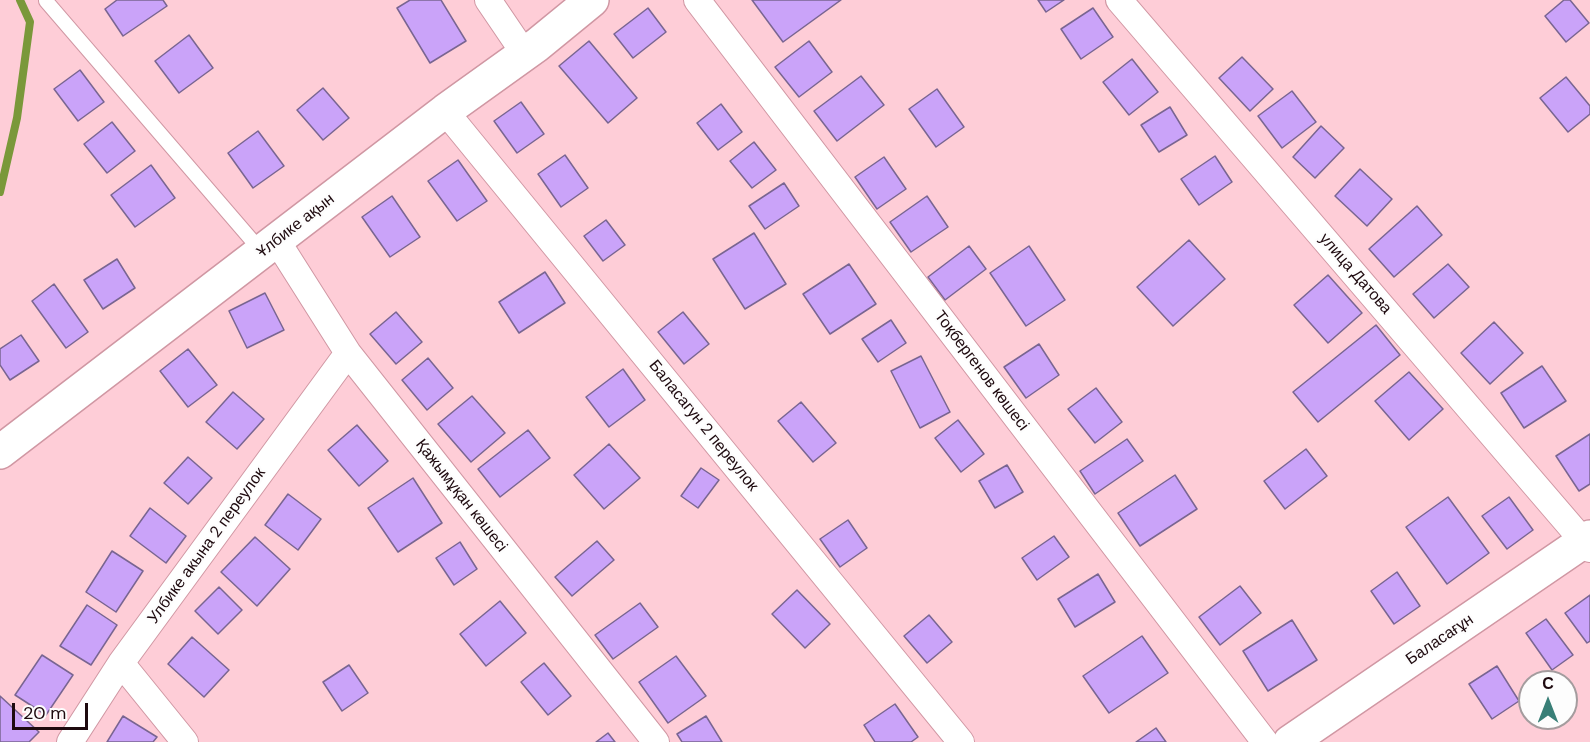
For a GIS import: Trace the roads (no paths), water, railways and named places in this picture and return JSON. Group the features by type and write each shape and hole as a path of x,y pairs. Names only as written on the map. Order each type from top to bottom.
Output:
{"street":[{"path":"488,0 524,53"},
{"name":"Ұлбике ақын","path":"0,452 592,0"},
{"name":"Тоқбергенов көшесі","path":"696,0 1265,742"},
{"name":"улица Датова","path":"1119,0 1588,542"},
{"name":"Баласагун 2 переулок","path":"445,111 961,742"},
{"name":"Қажымұқан көшесі","path":"269,247 348,353 657,742"},
{"name":"Улбике акына 2 переулок","path":"70,742 121,663 348,353"},
{"name":"Баласағұн","path":"1290,742 1588,542"},
{"path":"121,663 185,742"}],"lane":[{"path":"46,1 269,247"}],"waterway":[{"path":"0,192 17,118 30,22 20,0"}]}
